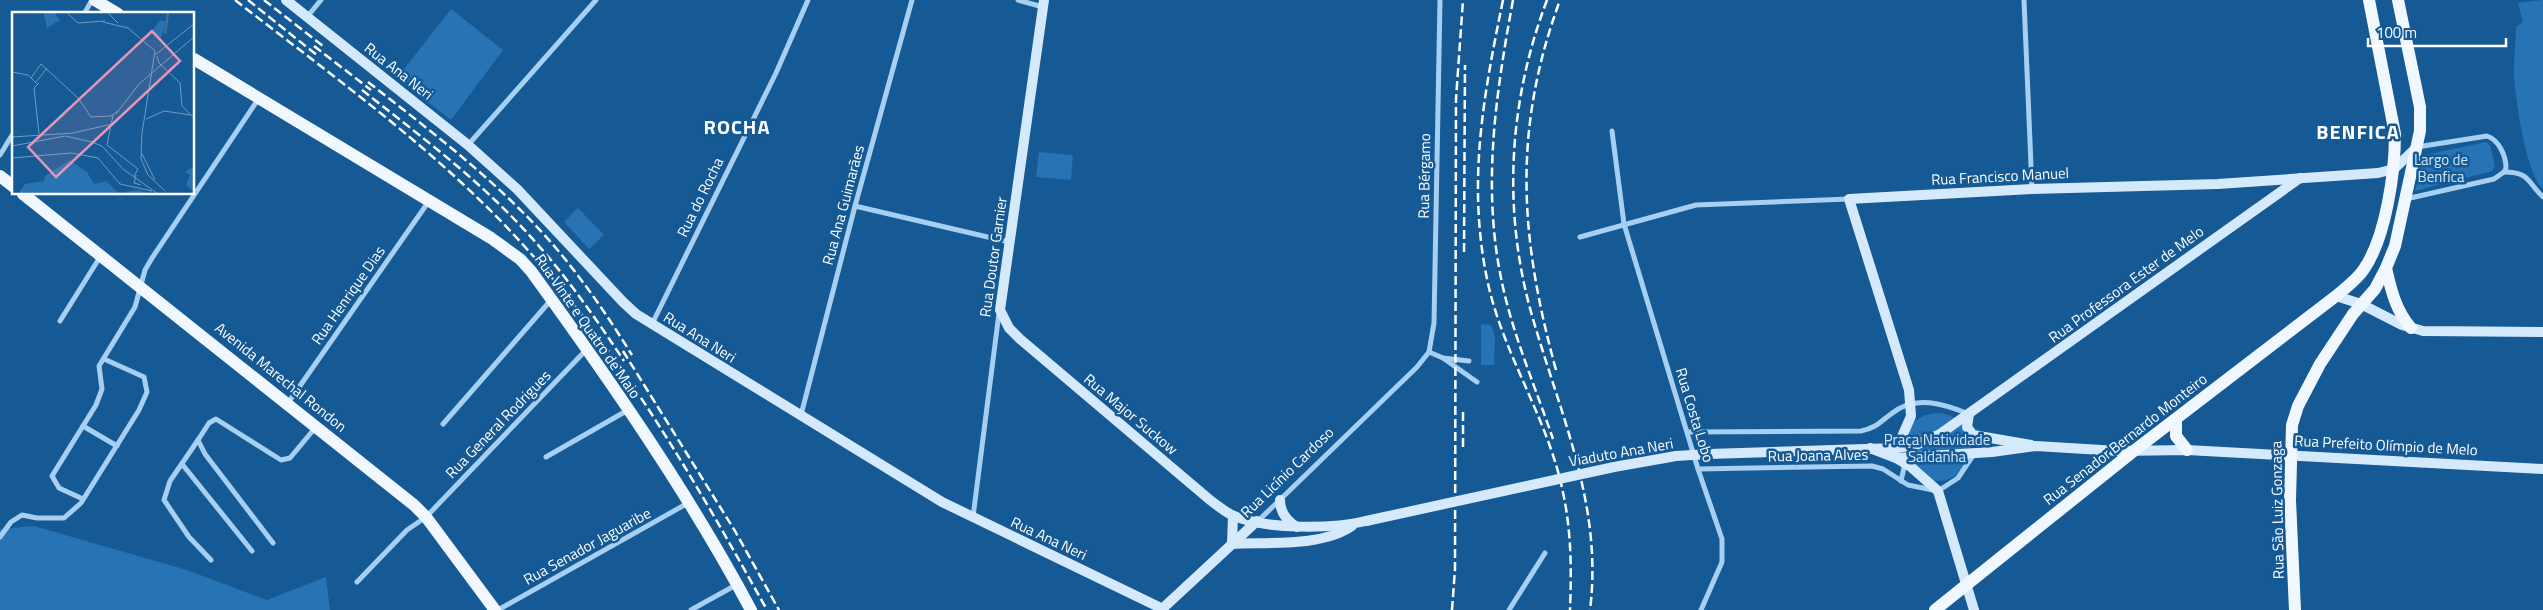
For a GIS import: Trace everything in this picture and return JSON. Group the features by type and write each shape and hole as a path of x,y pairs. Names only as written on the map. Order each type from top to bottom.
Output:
{"main road":[{"path":"94,0 115,12"},
{"name":"Rua Ana Neri","path":"286,0 468,145 517,189 625,305 652,324 921,490 973,518 1163,610"},
{"name":"Rua Senador Bernardo Monteiro","path":"1935,610 2135,450 2336,296 2360,274 2373,252 2394,169 2395,134 2369,0"},
{"path":"2398,0 2420,107 2417,148 2405,200"},
{"name":"Rua Doutor Garnier","path":"1000,310 1043,3"},
{"name":"Rua Vinte e Quatro de Maio","path":"195,60 506,247 531,271 628,410 688,503 751,610"},
{"path":"2394,169 2417,148"},
{"name":"Rua Francisco Manuel","path":"1849,199 2032,188 2218,184 2378,173 2394,169"},
{"path":"0,176 12,185"},
{"name":"Rua Professora Ester de Melo","path":"1969,414 2300,177"},
{"name":"Avenida Marechal Rondon","path":"24,195 317,426 426,517 496,610"},
{"path":"1849,199 1909,390 1911,416 1899,456"},
{"name":"Rua São Luiz Gonzaga","path":"2296,610 2290,500 2292,425 2298,406 2320,364 2361,304 2375,289 2386,268 2395,246 2405,200"},
{"path":"2386,268 2395,301 2404,320 2411,328"},
{"path":"2336,296 2361,304 2411,328 2423,331 2543,332"},
{"name":"Rua Major Suckow","path":"1000,310 1008,328 1020,339 1202,493 1233,516 1257,521"},
{"path":"1969,414 1967,427 1973,434 2036,446"},
{"path":"1899,456 1918,444 1940,434 1969,414"},
{"path":"2176,420 2176,436 2187,450"},
{"name":"Rua Prefeito Olímpio de Melo","path":"1899,456 1975,453 2036,446 2187,450 2543,469"},
{"name":"Viaduto Ana Neri","path":"1257,521 1297,527 1355,524 1614,467 1676,456 1870,448 1899,456"},
{"path":"1899,456 1938,492 1974,610"},
{"path":"1280,500 1282,512 1297,527"},
{"path":"1232,544 1233,516"},
{"name":"Rua Licínio Cardoso","path":"1163,610 1257,521"},
{"name":"Viaduto Ana Neri","path":"1232,544 1297,542 1340,533 1355,524"}],"street":[{"path":"85,12 94,0"},
{"path":"307,17 321,0"},
{"path":"468,145 596,0"},
{"name":"Rua do Rocha","path":"652,324 776,73 808,0"},
{"name":"Rua Ana Guimarães","path":"801,417 855,206 912,0"},
{"path":"1018,0 1043,3"},
{"name":"Rua Bérgamo","path":"1428,352 1434,323 1440,0"},
{"path":"2024,0 2032,188"},
{"path":"195,194 259,98"},
{"name":"Rua Costa Lobo","path":"1612,131 1624,224 1698,470 1722,539 1722,562 1701,610"},
{"path":"0,155 12,135"},
{"path":"2417,148 2488,136 2499,144 2506,165 2504,172"},
{"path":"2405,200 2494,179 2504,172 2519,172 2523,174 2543,196"},
{"path":"84,499 59,488 52,476 96,405 102,389 99,366 135,307 140,286 152,258 194,195"},
{"name":"Rua Francisco Manuel","path":"1580,238 1696,205 1849,199"},
{"name":"Rua Henrique Dias","path":"288,403 429,200"},
{"path":"855,206 1010,242"},
{"path":"60,321 102,255"},
{"path":"443,424 552,299"},
{"name":"Rua Doutor Garnier","path":"973,518 1000,310"},
{"name":"Rua General Rodrigues","path":"356,582 407,530 426,517 587,349"},
{"path":"1428,352 1443,358 1477,382"},
{"name":"Rua Licínio Cardoso","path":"1257,521 1417,367 1428,352"},
{"path":"1443,358 1468,361"},
{"path":"0,537 11,522 22,515 37,518 64,518 84,499 139,410 147,392 147,382 144,377 104,359"},
{"path":"1688,432 1861,431 1875,428 1891,413 1910,404 1936,402 1969,414"},
{"path":"546,458 628,410"},
{"path":"211,560 189,537 164,500 170,481 209,423 216,419 281,460 290,458 317,426"},
{"path":"83,426 117,446"},
{"path":"198,440 205,454 273,543"},
{"path":"1938,492 1958,478 1975,453"},
{"path":"1899,456 1901,481"},
{"path":"182,464 252,551"},
{"name":"Rua Joana Alves","path":"1698,470 1872,466 1883,469 1908,485 1938,492"},
{"name":"Rua Senador Jaguaribe","path":"496,610 688,503"},
{"path":"1509,610 1545,553"},
{"path":"691,610 736,585"}],"green space":[{"path":"2543,0 2543,189 2531,168 2526,152 2516,97 2514,70 2516,27 2523,22 2518,3"},
{"path":"451,9 503,50 451,120 397,78"},
{"name":"Largo de Benfica","path":"2486,142 2490,145 2495,166 2492,171 2415,191 2420,175 2420,156"},
{"path":"1039,152 1073,155 1071,180 1036,177"},
{"path":"578,208 604,235 589,249 564,222"},
{"path":"1481,324 1491,325 1495,338 1494,365 1481,365"},
{"name":"Praça Natividade Saldanha","path":"1944,413 1956,419 1965,428 1971,440 1969,460 1961,471 1944,481 1930,481 1913,471 1905,460 1903,440 1913,423 1924,415"},
{"path":"34,526 187,570 267,600 326,577 330,610 0,610 0,529"}],"railway":[{"path":"235,0 423,148 493,213 526,248 595,332 657,422 686,468 767,610"},
{"path":"248,0 318,56"},
{"path":"264,0 323,46"},
{"path":"1452,610 1455,569 1456,99 1463,0"},
{"path":"1503,0 1489,72 1480,143 1478,178 1482,251 1495,311 1550,445 1562,486 1570,539 1570,610"},
{"path":"1513,0 1501,69 1493,139 1492,208 1495,243 1511,319 1553,439"},
{"path":"1547,0 1524,78 1517,118 1514,158 1514,199 1523,279 1533,319 1577,462 1585,498 1591,535 1590,610"},
{"path":"1556,370 1535,275 1526,185 1528,140 1534,95 1545,48 1560,0"},
{"path":"314,46 371,90"},
{"path":"1464,252 1465,65"},
{"path":"368,82 466,160 534,224 586,286 632,355"},
{"path":"362,90 460,169 515,220 573,288 624,361"},
{"path":"623,351 735,531 779,610"},
{"path":"1463,412 1463,447"}],"district":[{"name":"ROCHA","path":"737,126"},
{"name":"BENFICA","path":"2358,131"}]}
